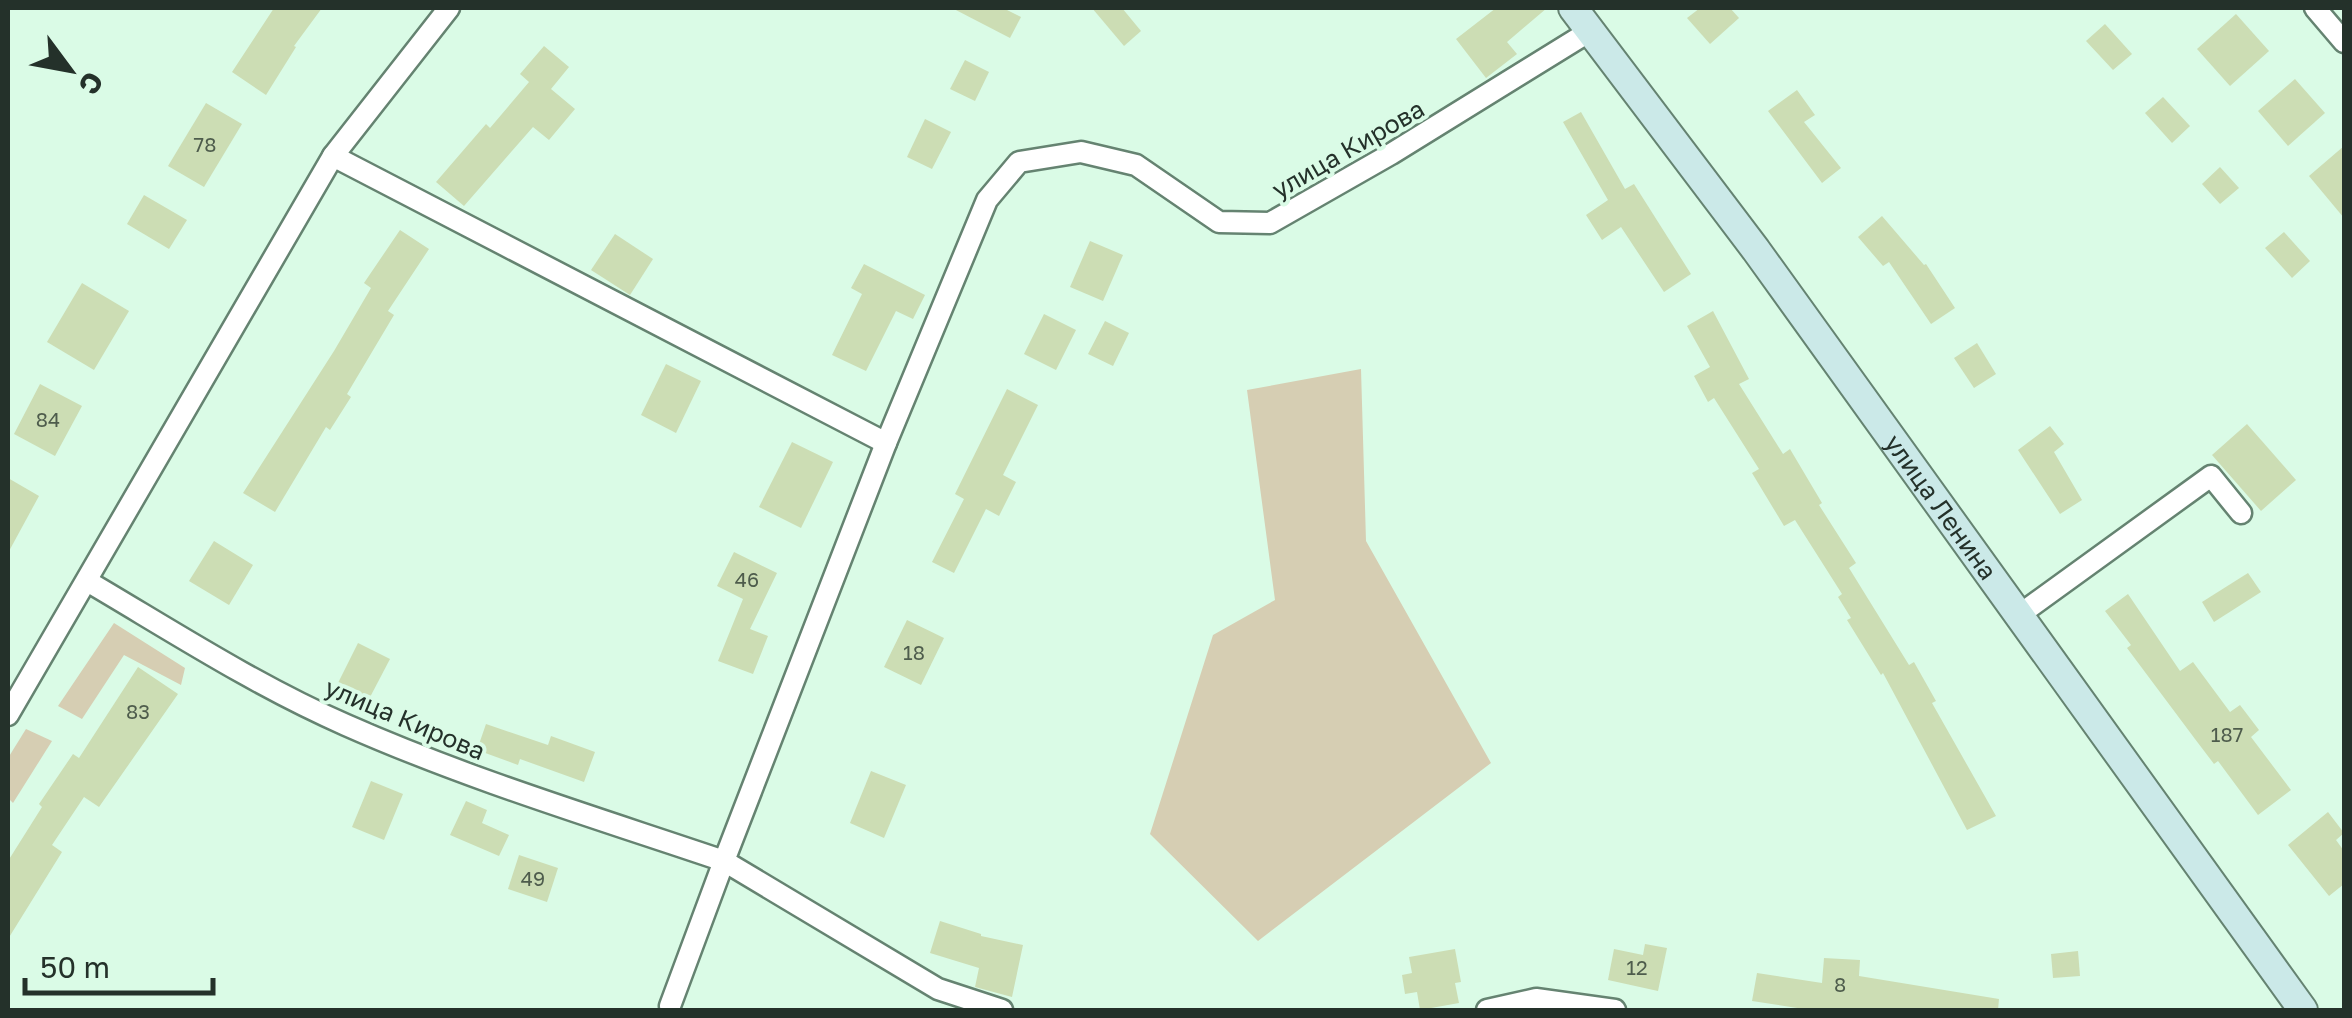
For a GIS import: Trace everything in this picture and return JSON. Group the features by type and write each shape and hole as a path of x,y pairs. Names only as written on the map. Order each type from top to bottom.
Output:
{"main road":[{"name":"улица Ленина","path":"1573,8 1756,250 2304,1010"}],"street":[{"path":"8,716 334,156 449,8"},
{"path":"2315,8 2344,42"},
{"name":"улица Кирова","path":"670,1006 886,443 987,200 1019,162 1081,152 1136,165 1219,222 1270,223 1391,154 1590,31"},
{"path":"334,156 886,443"},
{"path":"2019,615 2211,476 2241,513"},
{"name":"улица Кирова","path":"87,581 239,671 345,724 501,786 724,861 938,989 1002,1010"},
{"path":"1486,1010 1536,999 1616,1010"}],"shaded area":[{"path":"1361,369 1366,541 1491,763 1258,941 1150,834 1213,635 1275,600 1247,390"},
{"path":"114,623 185,668 181,685 124,655 82,719 58,706"},
{"path":"26,729 52,741 13,803 8,798 8,758"}],"building":[{"path":"274,8 322,8 266,95 232,72"},
{"path":"952,8 1003,8 1021,17 1010,38"},
{"path":"1092,8 1122,8 1141,31 1124,46"},
{"path":"1496,8 1547,8 1507,42 1517,54 1486,78 1456,39"},
{"path":"1700,8 1730,8 1739,18 1710,44 1687,18"},
{"path":"2236,14 2269,51 2230,86 2197,49"},
{"path":"2105,24 2132,54 2113,70 2086,41"},
{"path":"544,46 569,67 551,89 575,109 549,140 533,127 464,206 436,182 529,82 520,74"},
{"path":"965,60 989,72 975,101 950,89"},
{"path":"2295,79 2325,113 2288,146 2258,111"},
{"path":"1797,90 1815,115 1804,122 1841,168 1822,183 1768,111"},
{"path":"2163,97 2190,126 2172,143 2145,113"},
{"path":"206,103 242,124 204,187 168,166"},
{"path":"1581,112 1625,189 1634,184 1691,274 1664,292 1621,227 1602,240 1586,215 1608,200 1563,122"},
{"path":"925,119 951,132 932,169 907,157"},
{"path":"2344,146 2344,218 2309,176"},
{"path":"2220,167 2239,188 2220,204 2202,184"},
{"path":"144,195 187,220 169,249 127,224"},
{"path":"1882,216 1926,264 1955,308 1931,324 1889,262 1883,266 1858,237"},
{"path":"400,230 429,249 388,311 394,315 347,394 351,397 330,430 326,427 275,512 243,493 334,351 371,288 364,283"},
{"path":"2284,232 2310,261 2292,278 2265,248"},
{"path":"615,234 653,259 630,295 591,270"},
{"path":"1090,241 1123,255 1103,301 1070,287"},
{"path":"864,264 925,295 913,319 896,311 866,371 832,355 862,294 851,288"},
{"path":"82,283 129,311 94,370 47,342"},
{"path":"1713,311 1749,379 1739,384 1783,454 1790,449 1856,563 1849,568 1909,665 1914,662 1936,701 1932,703 1996,816 1967,830 1883,673 1847,620 1851,618 1838,597 1842,594 1795,520 1784,526 1752,473 1759,469 1714,398 1708,402 1694,376 1710,367 1687,326"},
{"path":"1044,314 1076,330 1056,370 1024,354"},
{"path":"1105,321 1129,333 1113,366 1088,354"},
{"path":"1977,343 1996,374 1974,388 1954,358"},
{"path":"666,364 701,381 676,433 641,415"},
{"path":"40,384 82,406 55,456 14,434"},
{"path":"1007,389 1038,405 1003,475 1016,482 999,516 986,509 954,573 932,562 964,499 955,494"},
{"path":"2247,424 2296,480 2261,511 2212,455"},
{"path":"2050,426 2064,444 2054,452 2082,500 2060,514 2018,450"},
{"path":"792,442 833,462 801,528 759,507"},
{"path":"8,478 39,496 8,553"},
{"path":"214,541 253,565 229,605 189,581"},
{"path":"734,552 777,573 750,629 768,636 753,674 718,661 743,599 717,586"},
{"path":"2248,573 2261,592 2214,622 2202,602"},
{"path":"2128,594 2180,671 2193,662 2230,712 2240,705 2259,730 2251,737 2291,790 2258,815 2218,761 2214,764 2195,739 2127,648 2131,645 2105,611"},
{"path":"907,620 944,638 921,685 884,667"},
{"path":"358,643 390,659 368,701 337,685"},
{"path":"138,667 178,694 99,807 84,797 52,845 62,852 8,939 8,861 42,807 39,804 73,754 79,758"},
{"path":"486,724 548,745 551,736 595,752 584,782 520,759 518,765 477,750"},
{"path":"871,771 906,785 884,838 850,823"},
{"path":"371,781 403,794 384,840 352,827"},
{"path":"466,801 487,810 482,823 509,835 499,856 450,835"},
{"path":"2328,812 2344,833 2336,840 2344,851 2344,884 2329,896 2288,845"},
{"path":"519,855 558,868 547,902 508,889"},
{"path":"940,921 981,936 1023,945 1012,997 975,987 979,968 930,953"},
{"path":"1645,944 1667,948 1658,991 1608,980 1614,949 1643,955"},
{"path":"1455,949 1461,982 1455,983 1459,1003 1420,1010 1417,992 1405,994 1402,975 1412,973 1409,957"},
{"path":"2078,951 2080,976 2053,978 2051,954"},
{"path":"1824,958 1860,960 1859,976 1999,999 1998,1010 1810,1010 1752,1001 1757,973 1822,983"}]}
